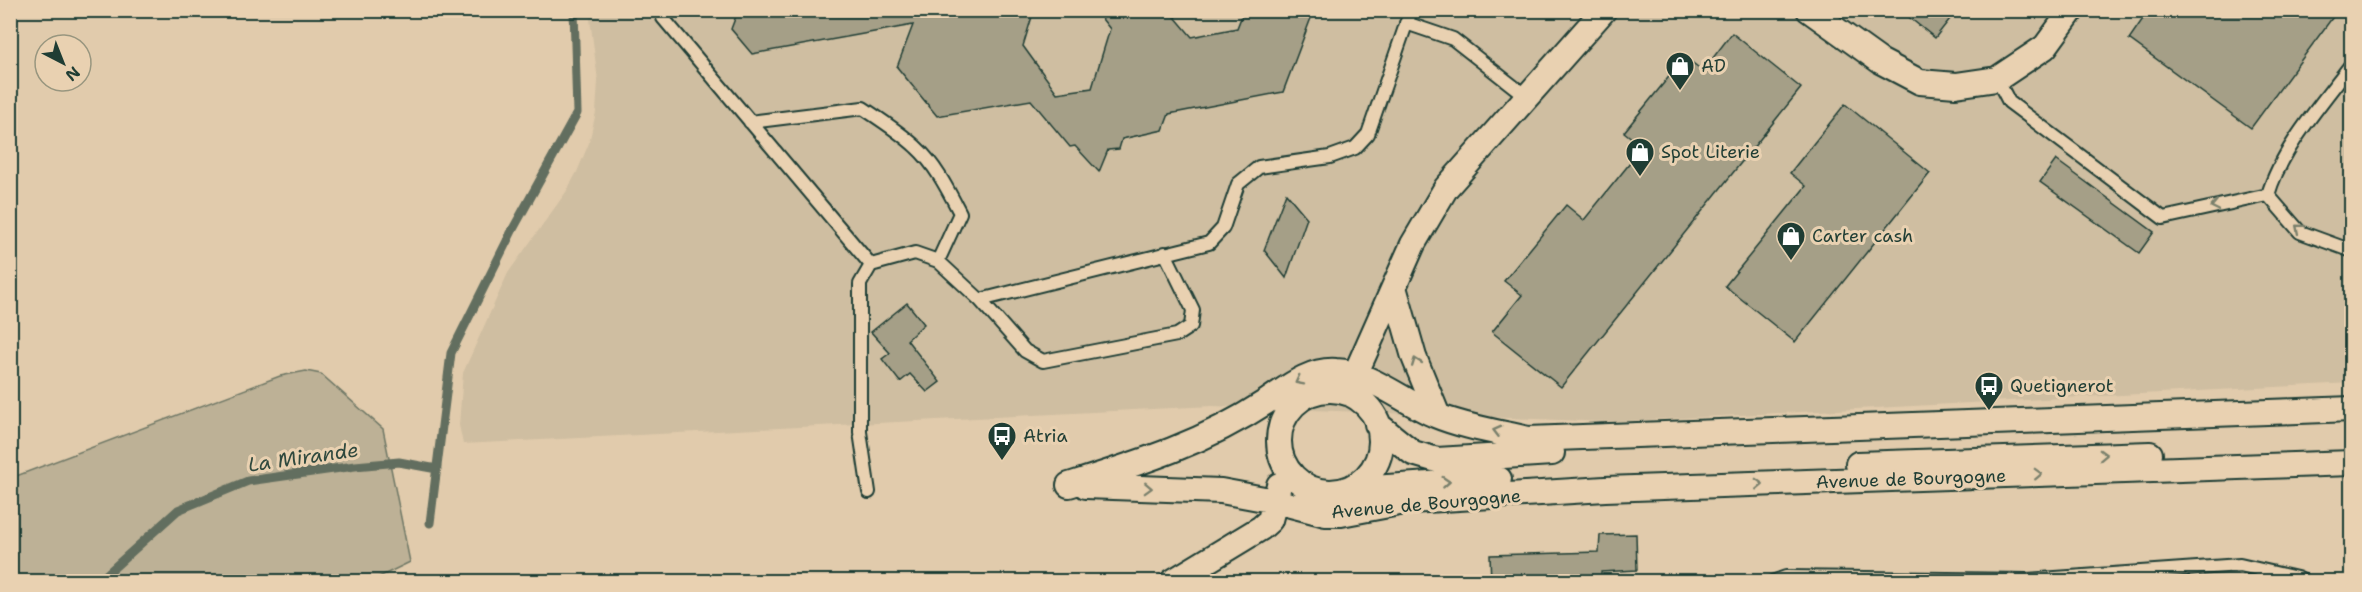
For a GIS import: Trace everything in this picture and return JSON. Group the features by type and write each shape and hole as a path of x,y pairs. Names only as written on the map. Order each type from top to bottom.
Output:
{"street":[{"path":"1351,384 1413,244 1446,188 1604,10"},
{"path":"1809,10 1880,61 1920,82 1956,85 1997,79 2045,47 2072,10"},
{"path":"1394,287 1414,357 1438,416"},
{"name":"Avenue de Bourgogne","path":"2352,409 1528,440 1438,416 1351,384 1335,371 1317,372 1295,382 1219,431 1148,460 1069,485 1221,491 1281,509 1341,514 1410,501 1605,489 2352,463"},
{"path":"1172,582 1261,528 1281,509 1360,482 1371,470 1379,456 1381,440 1377,424 1351,384"},
{"path":"1281,509 1284,465 1279,449 1280,431 1286,415 1297,402 1312,393 1351,384"},
{"name":"Avenue de Bourgogne","path":"1377,424 1413,453 1437,460 1575,451 1761,447 2352,424"},
{"name":"Avenue de Bourgogne","path":"1338,491 1461,481 1728,469 2352,447"},
{"path":"1284,465 1303,485 1316,491 1338,491"}],"lane":[{"path":"980,300 1209,243 1223,228 1239,184 1259,167 1330,157 1354,148 1368,134 1411,10"},
{"path":"663,18 871,265"},
{"path":"1406,23 1453,39 1527,98"},
{"path":"2268,195 2273,175 2284,156 2352,63"},
{"path":"1997,79 2009,102 2163,218 2268,195"},
{"path":"750,122 863,108 885,123 917,148 945,184 960,213 938,261"},
{"path":"2268,195 2300,232 2352,251"},
{"path":"869,492 860,432 860,284 871,265 915,253 938,261 980,300 1025,351 1043,361 1177,335 1191,326 1193,310 1165,254"},
{"path":"1772,582 1786,577 2028,581 2240,565 2297,578 2305,582"}],"shaded area":[{"path":"589,11 2351,11 2351,383 1608,422 1212,406 463,444 459,425 463,373 508,273 566,192 589,143 596,112 598,81"},
{"path":"306,371 321,374 383,429 410,562 371,581 11,581 11,478 280,376"}],"building":[{"path":"760,10 1034,10 1023,46 1057,93 1092,88 1110,29 1095,10 1169,10 1192,37 1237,28 1244,10 1314,10 1283,92 1169,114 1163,130 1122,139 1119,149 1108,150 1099,172 1075,146 1070,147 1031,100 937,116 897,67 913,25 752,54 731,29 736,16"},
{"path":"1900,10 1957,10 1935,38"},
{"path":"2149,10 2338,10 2251,128 2129,39"},
{"path":"1732,33 1801,88 1561,387 1492,332 1522,295 1504,281 1566,205 1584,220 1643,147 1624,132 1685,57 1703,71"},
{"path":"1845,104 1930,173 1795,342 1725,286 1806,186 1790,173"},
{"path":"2056,160 2154,232 2139,253 2040,182"},
{"path":"1286,193 1307,218 1286,278 1264,250"},
{"path":"907,303 924,324 907,340 940,382 927,392 910,374 900,382 882,359 890,353 871,332"},
{"path":"1636,534 1637,570 1601,572 1601,582 1491,582 1490,555 1599,552 1600,535"}],"waterway":[{"path":"430,523 451,353 513,229 577,113 574,10"},
{"name":"La Mirande","path":"98,582 178,510 248,481 399,462 437,469"}],"place":[{"name":"AD","path":"1680,92"},
{"name":"Spot Literie","path":"1640,178"},
{"name":"Carter cash","path":"1791,262"},
{"name":"Quetignerot","path":"1989,412"},
{"name":"Atria","path":"1002,462"}]}
